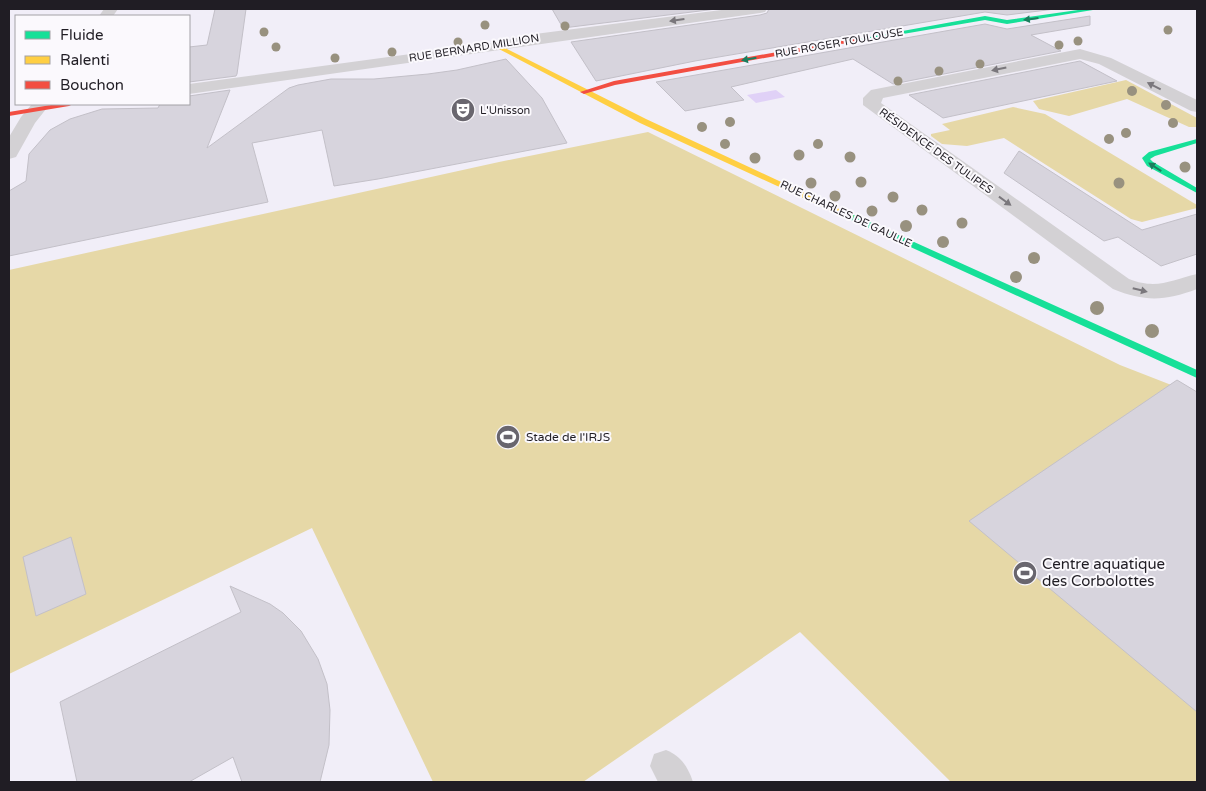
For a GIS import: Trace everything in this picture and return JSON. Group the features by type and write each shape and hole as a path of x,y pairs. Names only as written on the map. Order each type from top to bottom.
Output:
{"street":[{"name":"RUE BERNARD MILLION","path":"190,88 499,47 534,39 760,9"},
{"name":"RUE ROGER TOULOUSE","path":"584,92 614,83 695,68 985,18 1007,22 1096,9"},
{"name":"RUE CHARLES DE GAULLE","path":"499,47 584,92 1197,374"},
{"name":"RÉSIDENCE DES TULIPES","path":"1197,107 1105,61 1080,54 877,94 872,98 872,105 1121,284 1146,292 1161,293 1197,281"},
{"path":"9,114 39,106 54,105"},
{"path":"9,153 39,106"},
{"path":"1197,142 1152,154 1146,158 1150,164 1197,191"}],"shaded area":[{"path":"1126,80 1197,118 1197,127 1189,127 1127,99 1069,116 1039,109 1033,101"},
{"path":"776,90 785,97 756,103 747,95"},
{"path":"1013,107 1045,114 1197,205 1197,208 1142,222 1131,219 1004,138 967,146 942,144 931,136 931,134 950,130 942,124"},
{"name":"Stade de l'IRJS","path":"648,132 1120,365 1197,395 1197,782 951,782 800,632 583,782 433,782 312,528 9,674 9,270 499,162"}],"building":[{"path":"215,9 246,9 236,76 190,82 190,47 207,45"},
{"path":"552,9 716,9 563,28"},
{"path":"769,9 1055,9 1007,15 985,12 695,61 596,81 571,42 760,15 767,13"},
{"path":"1090,16 1090,25 1031,35 1061,51 893,84 853,59 731,87 744,100 685,111 656,82 985,24 1007,29"},
{"path":"506,59 542,98 567,143 334,186 322,130 252,143 268,202 9,256 9,191 26,181 29,154 50,130 70,119 102,109 158,108 160,105 190,105 190,96 230,90 207,148 289,88 298,85 331,79 374,79 457,70"},
{"path":"1080,61 1117,81 943,118 909,95"},
{"path":"1019,151 1142,230 1197,214 1197,254 1161,266 1118,237 1104,241 1004,173"},
{"path":"1177,380 1197,392 1197,712 969,521"},
{"path":"71,537 86,594 36,616 23,557"},
{"path":"230,586 270,604 283,613 301,631 318,659 327,684 330,710 329,745 320,782 242,782 233,757 189,782 77,782 60,702 241,612"}],"traffic: fast":[{"path":"856,40 985,18 1007,22 1096,9"},
{"path":"1197,141 1152,154 1146,158 1150,164 1197,191"},
{"path":"850,216 1197,374"}],"traffic: slow":[{"path":"499,47 643,121 850,216"}],"traffic: jam":[{"path":"584,92 614,83 856,40"},
{"path":"9,114 63,105"}],"place":[{"name":"L'Unisson","path":"463,110"},
{"name":"Stade de l'IRJS","path":"508,437"},
{"name":"Centre aquatique des Corbolottes","path":"1025,573"}]}
